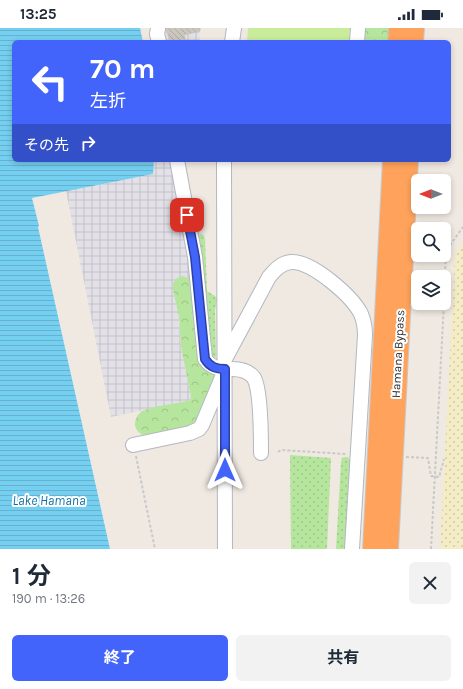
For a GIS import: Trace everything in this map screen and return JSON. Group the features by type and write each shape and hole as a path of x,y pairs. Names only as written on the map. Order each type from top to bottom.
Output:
{"highway":[{"path":"398,40 399,28"},
{"path":"414,28 414,40"},
{"name":"Hamana Bypass","path":"373,549 393,162"},
{"name":"Hamana Bypass","path":"388,549 408,162"}],"street":[{"path":"158,28 157,34 158,40"},
{"path":"232,40 234,28"},
{"path":"357,40 358,28"},
{"path":"177,162 195,257 205,359 208,364 213,367 225,364 249,373 254,378 258,394 261,452"},
{"path":"224,162 225,549"},
{"path":"133,445 190,433 199,429 202,425 225,364 269,277 274,270 282,265 290,262 299,263 326,277 342,290 360,313 365,327 352,549"}],"path":[{"path":"445,270 446,251 463,227"},
{"path":"431,549 444,310"},
{"path":"133,445 155,549"},
{"path":"278,452 281,450 344,454"},
{"path":"410,457 428,458 431,476 439,477 444,459"}],"shaded area":[{"path":"164,28 199,28 200,40 164,40"},
{"path":"154,162 172,162 188,247 193,285 173,290 179,317 181,347 191,397 190,400 187,401 111,417 66,191 153,174"}],"green space":[{"path":"248,28 350,28 349,40 247,40"},
{"path":"362,28 389,28 388,40 361,40"},
{"path":"201,234 204,235 205,239 207,291 217,299 215,311 215,358 210,357 198,239 198,236"},
{"path":"183,276 190,279 193,285 215,379 196,425 145,436 138,432 135,425 136,418 141,412 156,407 187,401 190,400 191,397 181,347 179,317 173,290 173,283 177,278"},
{"path":"290,455 331,458 327,549 291,549"},
{"path":"348,457 351,463 346,549 336,549 341,462 342,458"}],"sand":[{"path":"463,242 463,549 440,549 455,254"}],"water":[{"name":"Lake Hamana","path":"0,28 140,28 143,40 12,40 12,162 154,162 153,174 32,198 110,549 0,549"}],"building":[{"path":"166,28 200,28 200,31 184,35 185,40 169,40"}],"route":[{"path":"187,215 195,257 205,359 208,364 213,367 225,369 225,470"}]}
